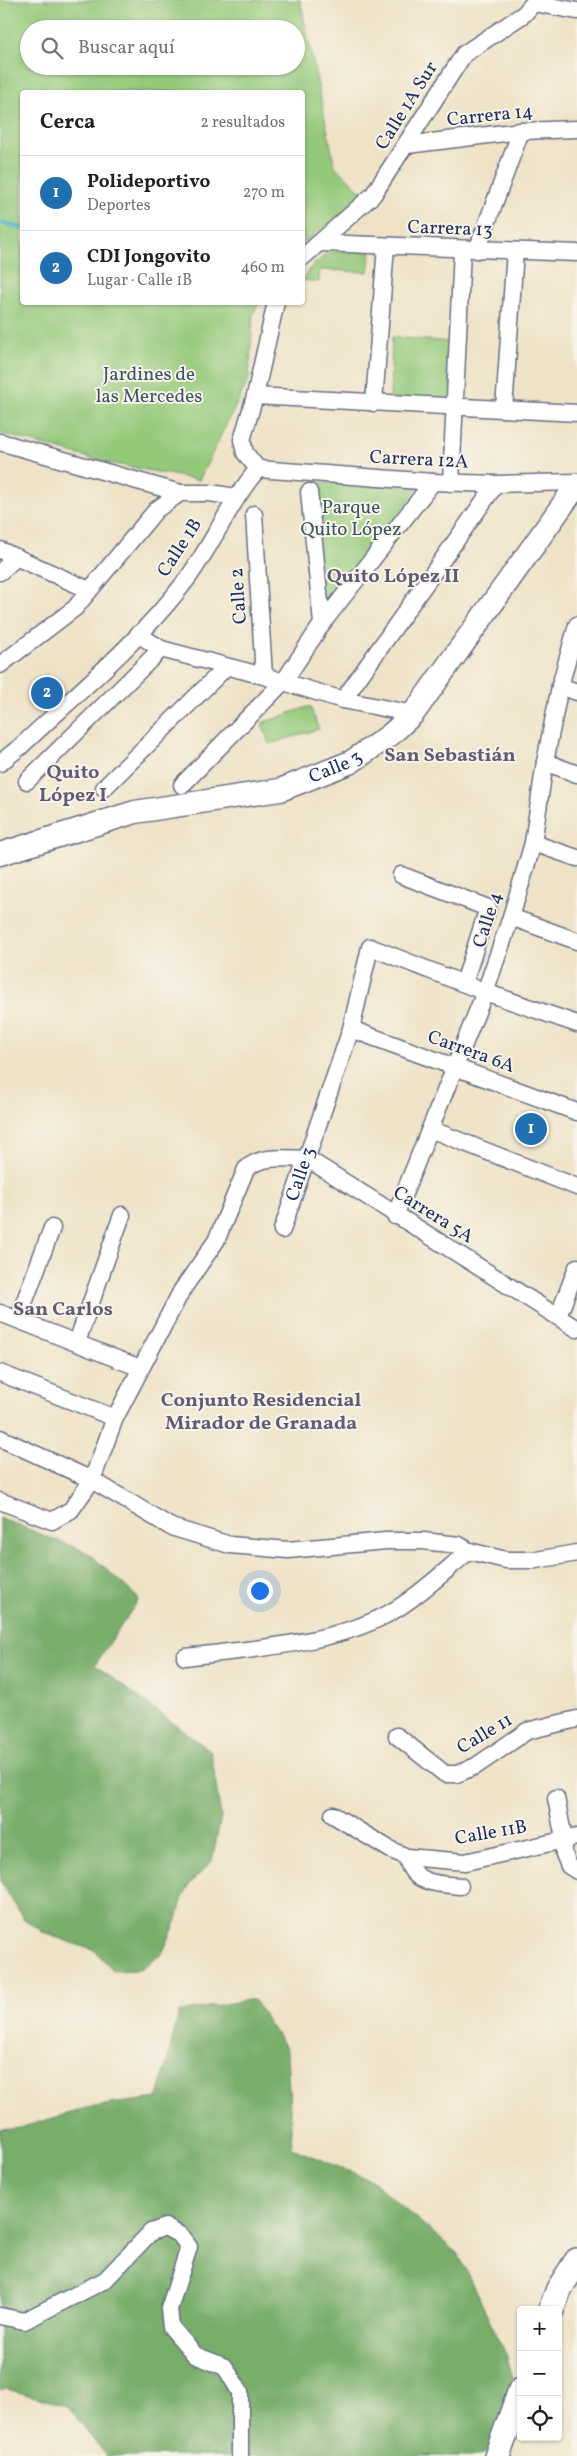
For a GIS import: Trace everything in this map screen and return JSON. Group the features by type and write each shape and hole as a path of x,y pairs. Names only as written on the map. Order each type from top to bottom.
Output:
{"main road":[{"path":"553,2306 559,2289 577,2261"},
{"path":"497,2456 519,2396"}],"street":[{"path":"535,1 577,11"},
{"name":"Calle 1A Sur","path":"321,243 373,195 464,54 524,14 535,1"},
{"name":"Carrera 14","path":"407,145 521,131 577,129"},
{"path":"451,483 455,407 470,250 521,131"},
{"path":"305,256 321,243"},
{"name":"Carrera 13","path":"321,243 577,253"},
{"path":"374,403 386,246"},
{"path":"504,409 515,251"},
{"path":"258,469 245,453 242,440 255,396 275,305"},
{"path":"255,396 577,413"},
{"path":"0,442 180,493 236,497"},
{"name":"Carrera 12A","path":"258,469 451,483 577,484"},
{"name":"Calle 1B","path":"0,763 27,741 138,634 183,584 236,497 258,469"},
{"path":"182,785 284,681 322,623 433,482"},
{"path":"343,700 496,484"},
{"name":"Calle 3","path":"0,854 135,812 280,790 351,762 369,751 413,714 577,484"},
{"path":"309,492 322,623"},
{"path":"0,664 75,608 156,510 180,493"},
{"name":"Calle 2","path":"254,514 264,676"},
{"path":"0,550 89,590"},
{"path":"0,572 17,557"},
{"name":"Calle 4","path":"396,1216 485,992 511,918 533,843 545,762 560,686 577,625"},
{"path":"138,634 161,649 284,681 343,700 413,714"},
{"path":"27,781 161,649"},
{"path":"104,788 226,667"},
{"path":"560,686 577,692"},
{"path":"545,762 577,774"},
{"path":"533,843 577,858"},
{"path":"402,875 488,908 464,983 577,1024"},
{"path":"511,918 577,941"},
{"name":"Calle 3","path":"282,1230 308,1159 350,1029 370,947 464,983"},
{"name":"Carrera 6A","path":"350,1029 577,1112"},
{"path":"430,1129 577,1187"},
{"path":"0,1501 52,1521 71,1510 92,1480 115,1418 182,1290 216,1242 235,1192 246,1170 254,1162 262,1159 308,1159"},
{"name":"Carrera 5A","path":"308,1159 577,1329"},
{"path":"77,1342 122,1215"},
{"path":"18,1319 52,1228"},
{"path":"558,1317 577,1268"},
{"path":"0,1313 140,1368"},
{"path":"0,1374 115,1418"},
{"path":"0,1438 92,1480 171,1527 230,1545 288,1550 386,1540 423,1541 459,1545 470,1552 506,1560 536,1560 577,1552"},
{"path":"185,1657 290,1643 343,1631 373,1620 398,1608 470,1552"},
{"name":"Calle 11","path":"397,1736 445,1774 457,1774 476,1766 527,1731 577,1720"},
{"path":"556,1798 570,1838 564,1854 569,1866 577,1871"},
{"name":"Calle 11B","path":"333,1815 390,1850 406,1857 465,1862 570,1838"},
{"path":"406,1857 408,1867 420,1879 433,1884 460,1886"},
{"path":"0,2316 24,2321 104,2280 151,2232 165,2227 180,2235 189,2247 169,2309 171,2327 195,2355 225,2367 240,2392 240,2456"}],"green space":[{"name":"Jardines de las Mercedes","path":"0,0 300,0 304,20 20,20 20,75 305,75 305,24 335,166 366,196 305,242 305,90 20,90 20,305 258,305 253,314 249,379 199,480 104,462 0,433"},
{"path":"371,251 368,272 320,270 319,282 305,280 309,269 328,252"},
{"path":"392,337 452,342 450,401 390,399"},
{"name":"Parque Quito López","path":"312,482 419,487 324,611"},
{"path":"310,706 319,729 269,744 262,723"},
{"path":"0,1518 89,1553 139,1599 95,1665 211,1751 221,1817 212,1861 190,1884 162,1954 139,1970 114,1971 95,1951 44,1933 24,1919 0,1882"},
{"path":"253,1999 287,2050 292,2148 371,2180 458,2254 506,2354 517,2391 517,2397 504,2442 480,2456 107,2456 67,2406 7,2389 0,2391 0,2130 19,2128 94,2106 158,2098 179,2012"}],"waterway":[{"path":"0,222 20,227"}],"place":[{"name":"CDI Jongovito","path":"47,693"},
{"name":"Polideportivo","path":"531,1129"}],"district":[{"name":"Quito López II","path":"393,577"},
{"name":"San Sebastián","path":"450,756"},
{"name":"Quito López I","path":"73,784"},
{"name":"San Carlos","path":"63,1310"},
{"name":"Conjunto Residencial Mirador de Granada","path":"261,1412"}]}
